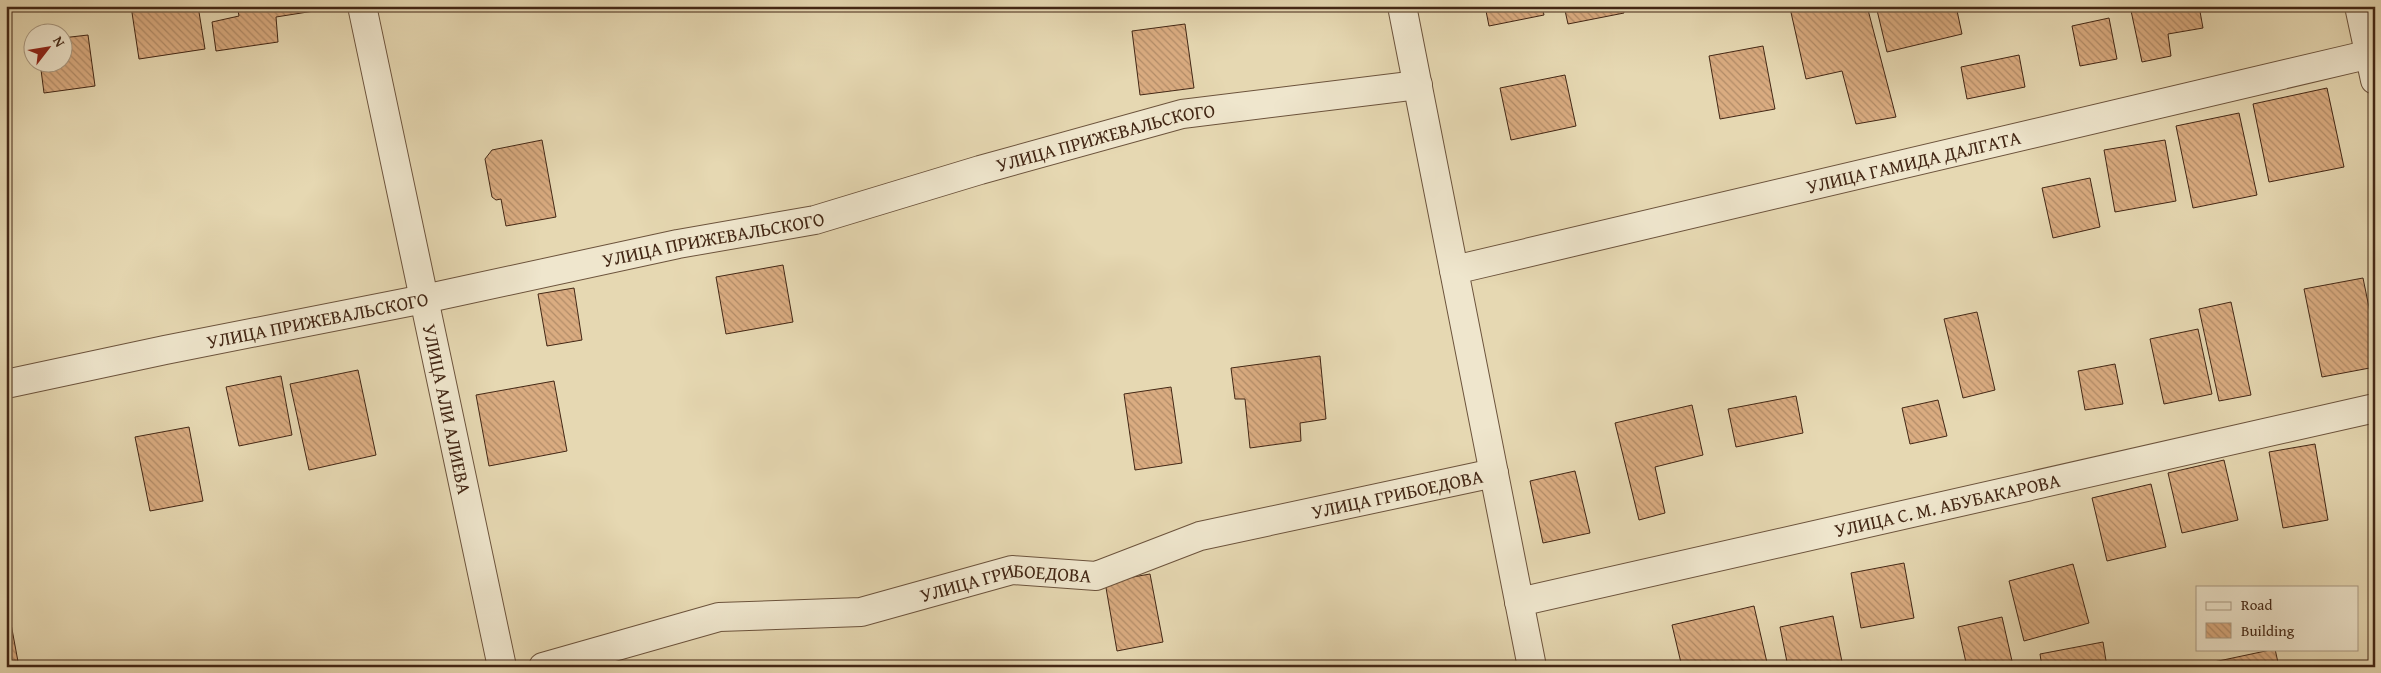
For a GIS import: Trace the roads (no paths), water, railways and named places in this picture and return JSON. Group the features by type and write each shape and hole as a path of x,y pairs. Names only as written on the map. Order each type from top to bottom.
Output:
{"street":[{"name":"УЛИЦА АЛИ АЛИЕВА","path":"362,6 502,667"},
{"path":"1402,6 1532,667"},
{"path":"2359,6 2373,62"},
{"name":"УЛИЦА ГАМИДА ДАЛГАТА","path":"1454,270 2373,62"},
{"name":"УЛИЦА ПРИЖЕВАЛЬСКОГО","path":"6,384 165,350 424,299 678,244 815,220 980,170 1182,114 1418,85"},
{"name":"УЛИЦА С. М. АБУБАКАРОВА","path":"1519,602 2375,408"},
{"name":"УЛИЦА ГРИБОЕДОВА","path":"543,667 718,617 861,612 1012,570 1096,576 1200,536 1494,473"}]}
